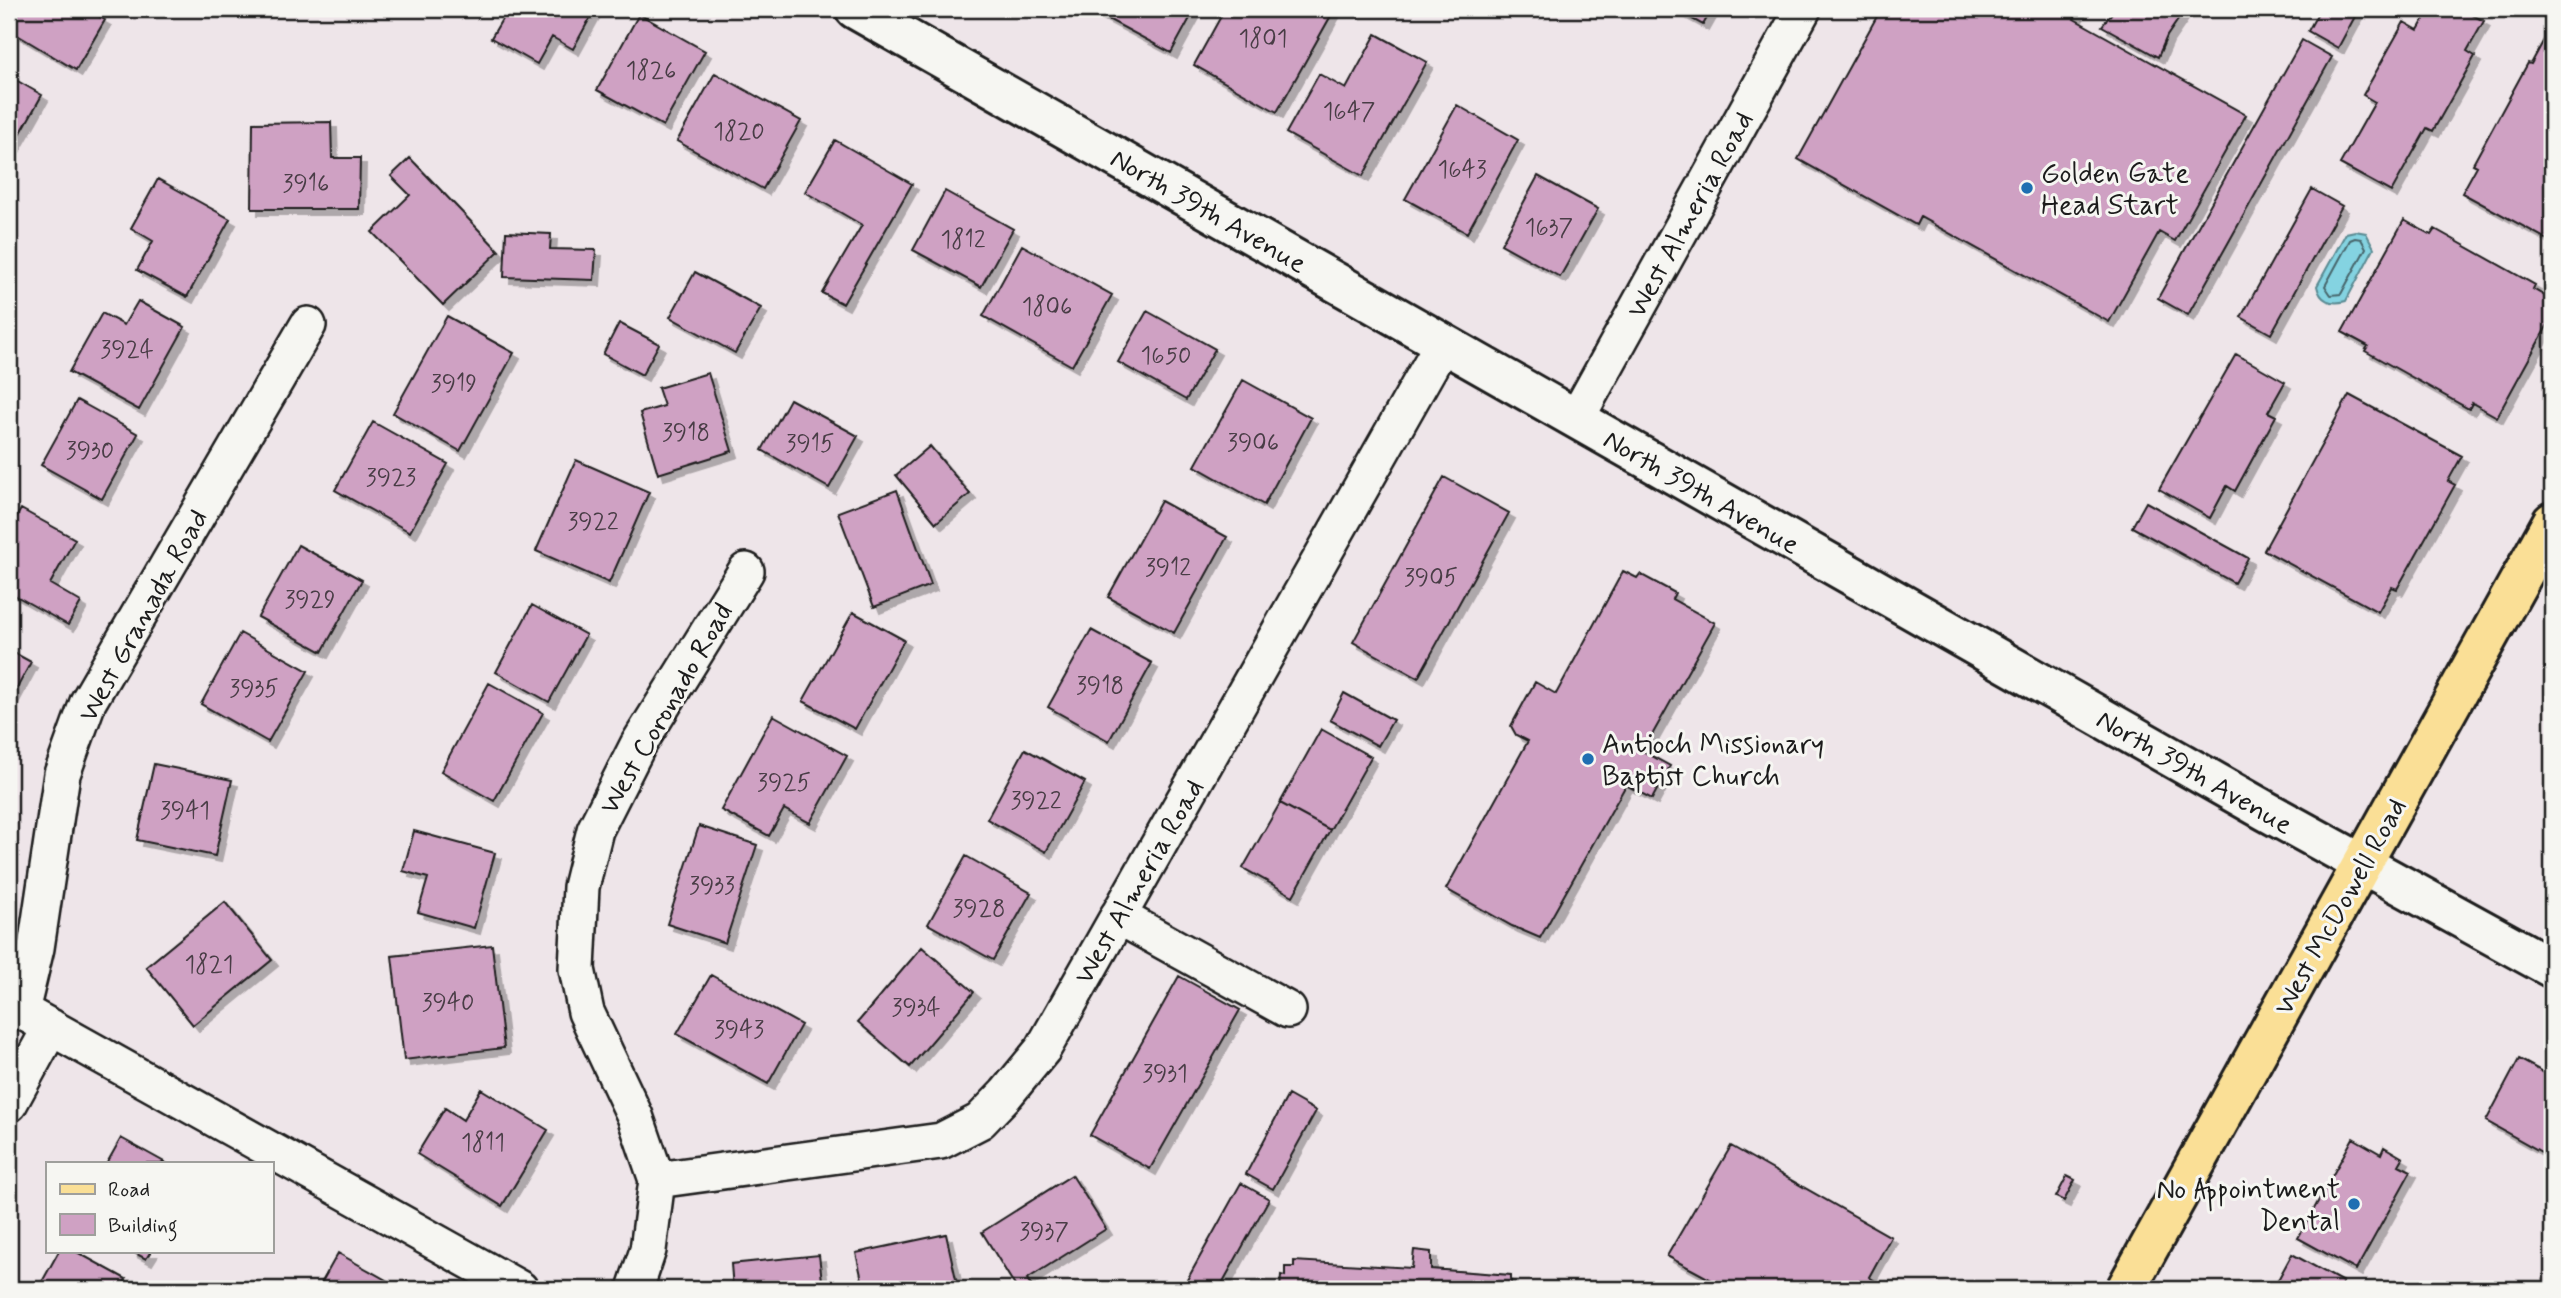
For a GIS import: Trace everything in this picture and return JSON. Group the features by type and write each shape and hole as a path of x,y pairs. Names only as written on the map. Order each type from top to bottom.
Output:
{"main road":[{"name":"West McDowell Road","path":"2126,1289 2552,522"}],"street":[{"name":"North 39th Avenue","path":"855,9 2362,865 2552,968"},
{"name":"West Almeria Road","path":"1576,419 1802,9"},
{"name":"West Granada Road","path":"9,1104 27,1014 62,774 88,702 308,325"},
{"name":"West Almeria Road","path":"657,1180 941,1141 980,1121 1006,1094 1043,1049 1443,343"},
{"name":"West Coronado Road","path":"635,1289 648,1250 657,1180 635,1116 586,1012 577,969 581,887 595,830 638,745 746,571"},
{"path":"1118,916 1288,1010"},
{"path":"27,1014 520,1289"}],"water":[{"path":"2346,233 2366,233 2374,248 2346,301 2327,301 2317,286"}],"building":[{"path":"21,9 86,9 105,20 76,70 9,30"},
{"path":"508,9 595,9 573,49 552,37 537,64 491,38"},
{"path":"1195,9 1171,53 1093,11"},
{"path":"1225,9 1328,9 1333,12 1277,112 1194,65"},
{"path":"1674,9 1712,9 1703,25"},
{"name":"Golden Gate Head Start","path":"1881,9 2080,9 2074,19 2246,115 2175,241 2159,232 2109,322 1920,217 1916,225 1798,159"},
{"path":"2115,9 2167,9 2182,14 2167,36 2158,57 2102,26"},
{"path":"2320,9 2359,9 2338,48 2308,31"},
{"path":"2430,9 2461,9 2484,21 2467,51 2475,56 2433,131 2427,128 2391,192 2340,164 2375,102 2363,95 2404,22 2418,30"},
{"path":"639,14 705,51 663,126 597,90"},
{"path":"1376,34 1427,62 1363,176 1286,133 1319,74 1346,89"},
{"path":"2545,38 2552,42 2552,242 2462,193 2477,166 2473,164 2528,63 2531,64"},
{"path":"2302,40 2332,57 2188,315 2158,298"},
{"path":"715,73 801,121 763,189 677,141"},
{"path":"9,76 42,95 9,154"},
{"path":"1457,105 1518,140 1467,233 1405,199"},
{"path":"331,122 332,158 360,158 359,209 252,209 253,123"},
{"path":"835,140 912,184 843,304 822,293 862,225 805,192"},
{"path":"410,158 499,251 443,305 372,232 410,195 391,176"},
{"path":"1538,176 1598,209 1560,277 1501,244"},
{"path":"158,179 230,219 187,297 137,270 153,241 131,228"},
{"path":"2312,189 2342,206 2271,334 2241,317"},
{"path":"945,191 1013,229 981,287 913,250"},
{"path":"2404,220 2431,235 2435,229 2535,285 2533,289 2552,300 2552,317 2497,417 2472,403 2469,409 2365,351 2368,346 2342,332"},
{"path":"506,232 551,234 550,249 596,250 594,280 504,277"},
{"path":"1022,245 1112,295 1072,366 983,316"},
{"path":"695,272 761,308 735,353 670,317"},
{"path":"138,301 185,327 139,410 69,372 102,313 124,325"},
{"path":"1147,311 1215,349 1186,400 1118,362"},
{"path":"447,316 514,353 460,451 393,413"},
{"path":"619,323 659,344 642,375 603,354"},
{"path":"2236,354 2285,382 2268,412 2276,416 2235,491 2227,486 2210,518 2159,489"},
{"path":"708,373 732,451 658,474 640,413 664,406 658,388"},
{"path":"1243,380 1311,418 1264,505 1195,466"},
{"path":"2349,395 2462,456 2448,481 2455,485 2397,589 2392,587 2378,612 2264,550"},
{"path":"790,399 858,436 829,488 762,450"},
{"path":"77,400 138,434 102,499 41,465"},
{"path":"373,422 448,464 410,532 335,490"},
{"path":"930,446 970,494 936,523 896,475"},
{"path":"576,460 649,492 609,583 536,551"},
{"path":"1444,477 1509,513 1418,678 1353,642"},
{"path":"897,490 931,585 874,607 838,512"},
{"path":"1161,501 1227,537 1174,633 1108,597"},
{"path":"2146,502 2248,558 2234,583 2132,527"},
{"path":"21,509 75,539 50,584 81,602 68,625 9,592 9,530"},
{"path":"298,545 362,580 322,652 258,617"},
{"name":"Antioch Missionary Baptist Church","path":"1623,571 1637,578 1640,574 1675,593 1672,599 1715,623 1643,751 1670,766 1652,799 1626,785 1540,938 1512,926 1446,889 1528,741 1516,735 1511,726 1535,682 1556,694"},
{"path":"532,605 586,635 549,702 496,672"},
{"path":"853,612 904,640 855,729 803,701"},
{"path":"1091,630 1152,663 1109,741 1048,707"},
{"path":"240,633 308,671 268,742 201,704"},
{"path":"9,650 31,662 9,703"},
{"path":"489,683 543,713 494,801 441,771"},
{"path":"1344,693 1393,720 1378,746 1330,720"},
{"path":"773,715 847,756 810,823 784,809 769,836 721,810"},
{"path":"1321,729 1371,757 1330,830 1280,803"},
{"path":"1025,749 1085,782 1046,852 987,819"},
{"path":"154,764 232,780 215,856 137,840"},
{"path":"1280,803 1330,830 1293,896 1243,868"},
{"path":"699,826 757,845 725,943 667,924"},
{"path":"414,831 495,853 474,928 418,912 428,878 403,871"},
{"path":"966,856 1031,893 993,960 928,924"},
{"path":"225,902 272,960 193,1025 146,967"},
{"path":"492,945 504,1048 404,1060 392,956"},
{"path":"922,947 974,992 910,1067 858,1022"},
{"path":"711,975 801,1025 768,1084 677,1034"},
{"path":"1179,976 1240,1010 1150,1169 1090,1135"},
{"path":"2519,1059 2552,1077 2552,1158 2486,1121"},
{"path":"481,1089 548,1130 502,1206 417,1154 445,1108 463,1120"},
{"path":"1288,1095 1316,1111 1273,1189 1246,1174"},
{"path":"121,1138 164,1162 108,1162"},
{"name":"No Appointment Dental","path":"2353,1138 2381,1154 2384,1147 2403,1158 2399,1165 2411,1171 2356,1270 2298,1238"},
{"path":"1731,1146 1891,1237 1869,1277 1888,1289 1728,1289 1667,1256"},
{"path":"1072,1175 1106,1229 1027,1279 1031,1285 1017,1289 982,1232"},
{"path":"2067,1176 2075,1180 2064,1201 2056,1197"},
{"path":"1241,1183 1269,1199 1219,1289 1182,1289"},
{"path":"946,1234 958,1288 864,1289 856,1253"},
{"path":"1414,1250 1431,1252 1431,1269 1511,1275 1511,1289 1280,1289 1281,1275 1285,1276 1285,1267 1294,1267 1294,1261 1412,1268"},
{"path":"58,1252 77,1252 126,1279 121,1289 38,1289"},
{"path":"133,1252 150,1252 146,1259"},
{"path":"338,1253 400,1288 318,1289"},
{"path":"2292,1254 2343,1282 2339,1289 2273,1289"},
{"path":"819,1255 823,1289 733,1289 731,1264"}],"place":[{"name":"Golden Gate Head Start","path":"2027,188"},
{"name":"Antioch Missionary Baptist Church","path":"1588,759"},
{"name":"No Appointment Dental","path":"2354,1204"}]}
